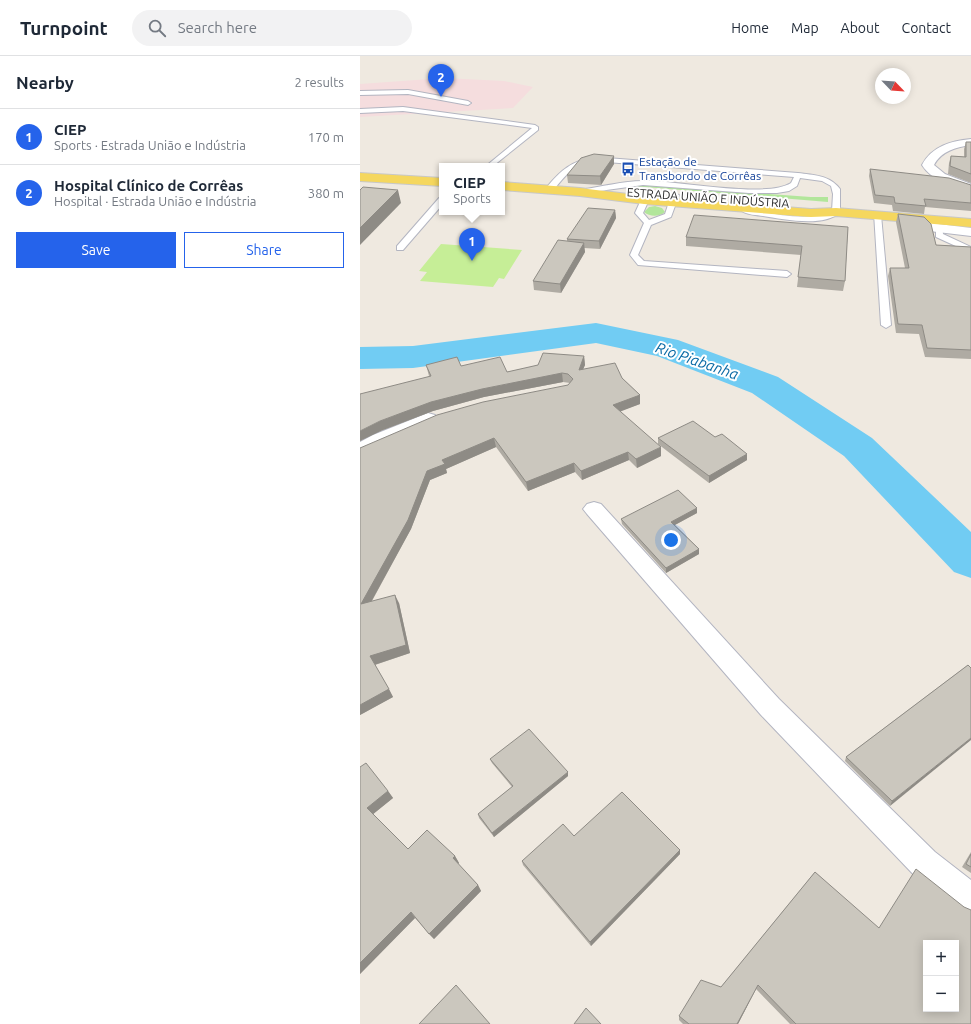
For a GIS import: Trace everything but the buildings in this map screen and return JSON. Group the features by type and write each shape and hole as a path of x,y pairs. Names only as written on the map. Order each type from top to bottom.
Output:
{"main road":[{"path":"360,177 439,182"},
{"name":"ESTRADA UNIÃO E INDÚSTRIA","path":"505,186 674,199 812,206 836,212"},
{"name":"ESTRADA UNIÃO E INDÚSTRIA","path":"674,199 716,206 811,213 836,212 877,215 934,224 971,223"}],"street":[{"path":"971,142 943,150 935,154 928,165 930,170 939,176 971,188"},
{"path":"934,224 971,232"},
{"path":"360,451 380,439 428,419 447,414"},
{"path":"594,509 770,707 924,863 971,900"}],"lane":[{"path":"360,94 408,92 468,103"},
{"path":"360,111 403,109 535,127 535,130 493,163"},
{"path":"550,189 561,175 574,164 594,159 798,175 819,178 832,182 837,190 836,212"},
{"path":"580,192 643,183 749,191 777,191 786,189 794,184 798,175"},
{"path":"646,197 639,213 648,224"},
{"path":"674,199 668,214 648,224 635,251 634,256 640,263 787,274"},
{"path":"400,248 439,203"},
{"path":"877,215 886,325"},
{"path":"934,224 940,235 971,250"}],"shaded area":[{"path":"444,78 504,81 533,87 513,108 360,117 360,84"}],"green space":[{"path":"648,185 828,197 828,202 632,186"},
{"path":"655,206 662,208 665,212 654,216 644,212 649,207"},
{"path":"441,244 522,250 504,279 499,278 493,287 420,281 427,272 419,271"}],"waterway":[{"name":"Rio Piabanha","path":"360,358 413,357 596,333 666,347 765,385 858,447 971,560"}],"place":[{"name":"Hospital Clínico de Corrêas","path":"441,97"},
{"name":"Estação de Transbordo de Corrêas","path":"628,169"},
{"name":"CIEP","path":"472,261"}]}
